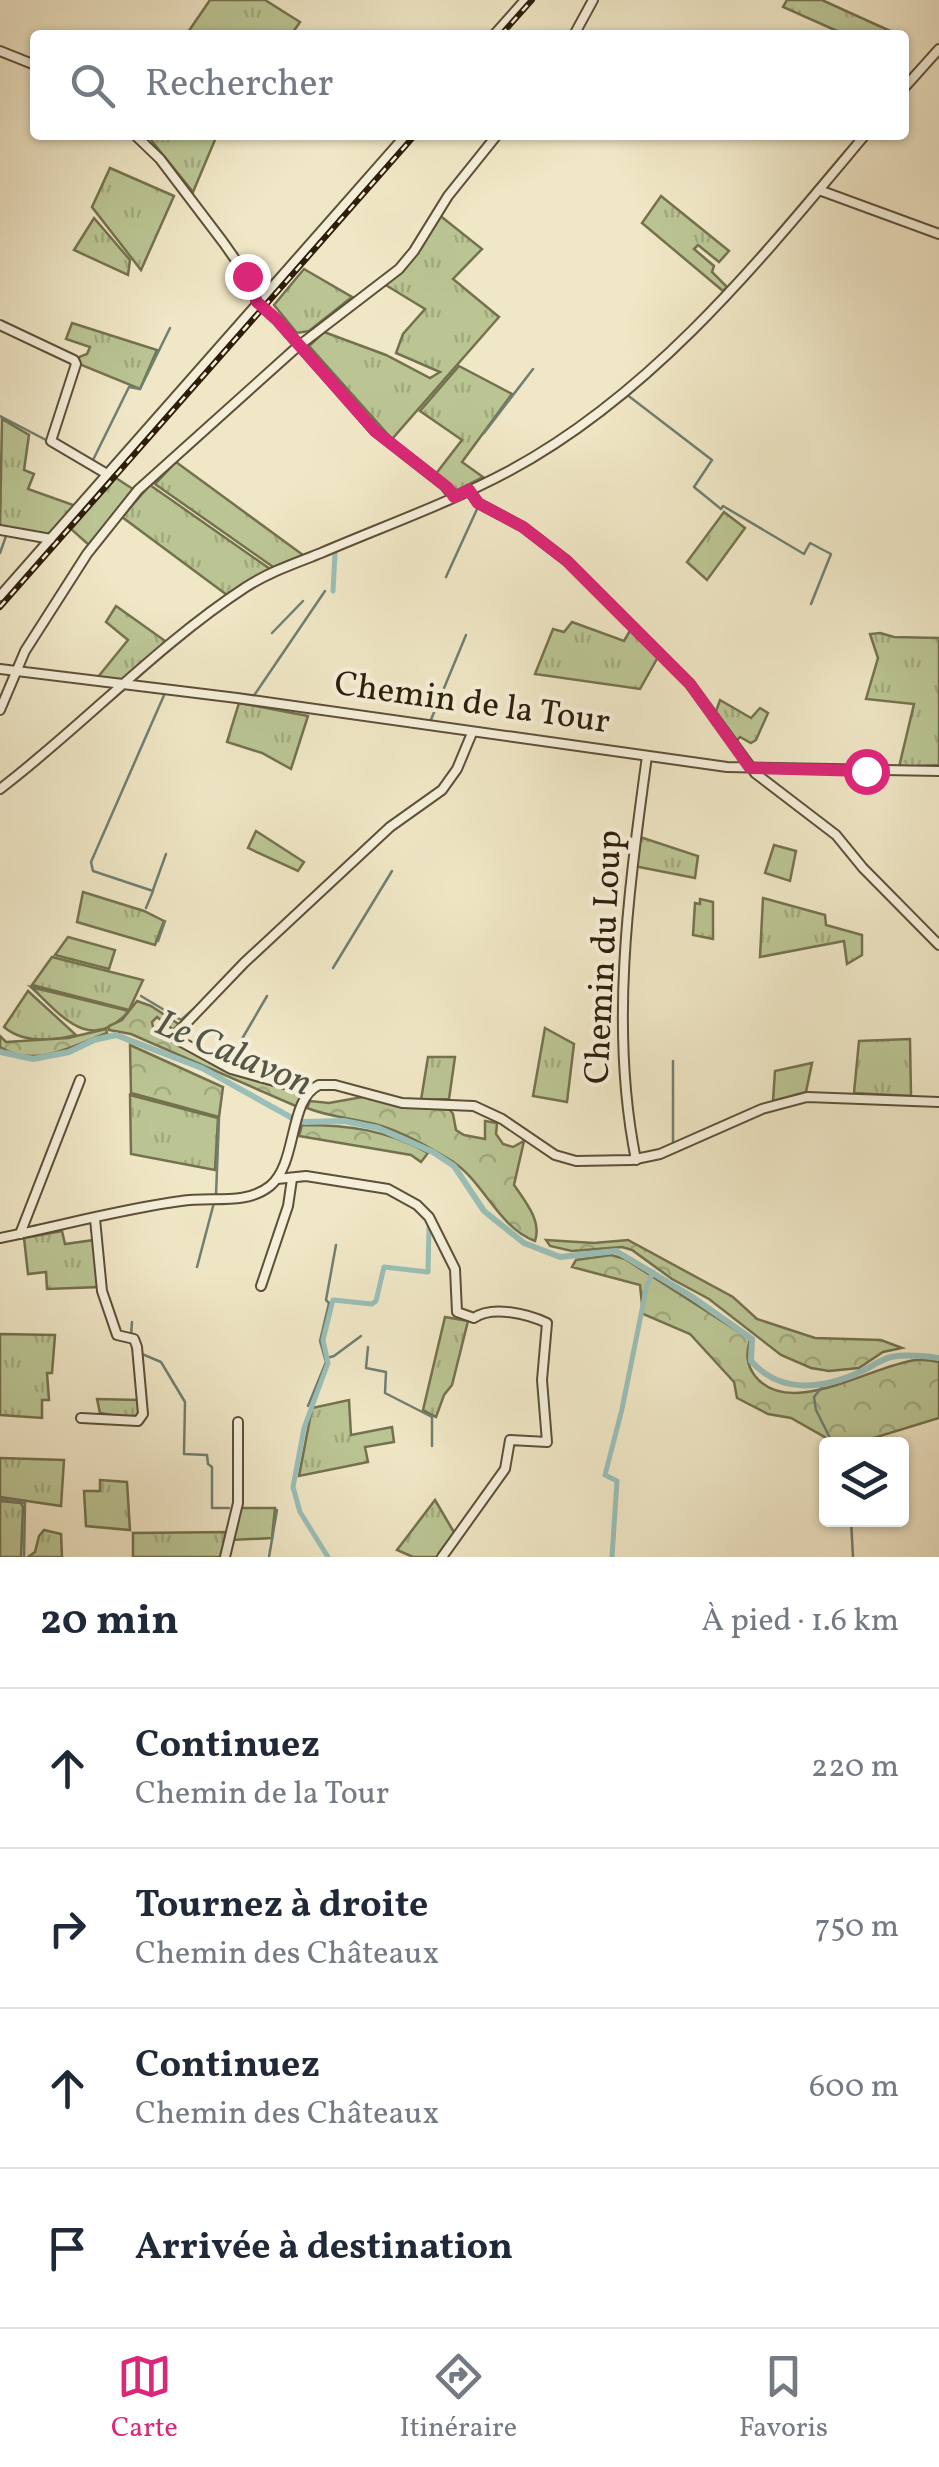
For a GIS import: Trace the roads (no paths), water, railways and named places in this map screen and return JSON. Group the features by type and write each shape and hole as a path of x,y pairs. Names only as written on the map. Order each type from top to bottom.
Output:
{"street":[{"path":"498,30 525,0"},
{"path":"577,30 592,0"},
{"path":"909,82 939,49"},
{"path":"0,51 30,63"},
{"path":"141,140 224,242 247,276 257,302 375,431 448,488 454,497"},
{"path":"0,596 402,140"},
{"path":"0,710 24,651 87,554 138,490 300,346 407,260 448,196 493,140"},
{"path":"0,790 153,658 250,584 454,497 554,443 644,374 774,245 861,140"},
{"path":"819,190 939,234"},
{"path":"0,325 74,360 52,441 107,474"},
{"path":"469,490 478,503 523,527 567,561 690,684 750,768 836,835 863,868 939,944"},
{"path":"0,530 50,538"},
{"name":"Chemin de la Tour","path":"0,668 727,768 939,771"},
{"path":"310,1091 231,1070 176,1040 175,1034 244,963 390,827 448,784 472,733"},
{"name":"Chemin du Loup","path":"636,1160 624,1078 623,1013 628,908 647,756"},
{"path":"20,1234 80,1080"},
{"path":"277,1179 304,1102 319,1085 330,1084 402,1103 467,1104 502,1118 566,1160 636,1160 666,1152 762,1109 807,1097 939,1102"},
{"path":"0,1238 183,1200 251,1196 277,1179 306,1176 396,1193 424,1210 455,1268 457,1312 474,1318 488,1310 547,1323 542,1390 547,1442 510,1440 505,1469 442,1557"},
{"path":"261,1286 288,1206 292,1179"},
{"path":"81,1418 138,1421 143,1414 137,1347 134,1340 117,1335 105,1302 94,1220"},
{"path":"226,1557 238,1503 238,1422"}],"waterway":[{"path":"92,462 129,387 140,389 170,328"},
{"path":"484,433 533,369"},
{"path":"626,394 712,460 694,487 721,509 723,506 804,554 810,543 831,554 811,604"},
{"path":"0,416 46,440"},
{"path":"446,577 478,507"},
{"path":"0,553 6,536"},
{"path":"333,591 335,553"},
{"path":"253,697 325,591"},
{"path":"272,633 303,601"},
{"path":"430,722 466,635"},
{"path":"146,908 153,891 93,871 91,862 165,693"},
{"path":"811,772 898,774"},
{"path":"153,890 166,854"},
{"path":"333,968 392,871"},
{"path":"158,941 165,921"},
{"path":"141,996 181,1020 208,996"},
{"path":"228,1063 267,996"},
{"name":"Le Calavon","path":"0,1052 33,1059 69,1052 116,1035 202,1068 294,1119 344,1121 378,1128 433,1152 454,1166 484,1211 524,1243 560,1257 616,1251 691,1296 752,1339 751,1361 763,1372 789,1384 833,1382 891,1357 939,1358"},
{"path":"673,1061 673,1144"},
{"path":"831,1094 878,1096"},
{"path":"434,1101 471,1103"},
{"path":"197,1267 216,1195 219,1119"},
{"path":"328,1557 300,1512 293,1487 304,1428 328,1363 323,1340 333,1300 372,1304 384,1267 428,1272 429,1227"},
{"path":"308,1406 326,1362 320,1341 336,1245"},
{"path":"612,1557 617,1481 605,1475 653,1272"},
{"path":"131,1335 132,1322"},
{"path":"327,1358 361,1336"},
{"path":"368,1347 366,1368 386,1372 385,1393 432,1417 432,1446"},
{"path":"142,1354 161,1362 185,1402 184,1454 207,1455 212,1467 212,1508 229,1508"},
{"path":"826,1382 814,1397 830,1437"},
{"path":"0,1499 25,1503 24,1557"},
{"path":"269,1557 277,1510"},
{"path":"851,1527 853,1557"}],"railway":[{"path":"505,30 532,0"},
{"path":"0,607 411,140"}]}
